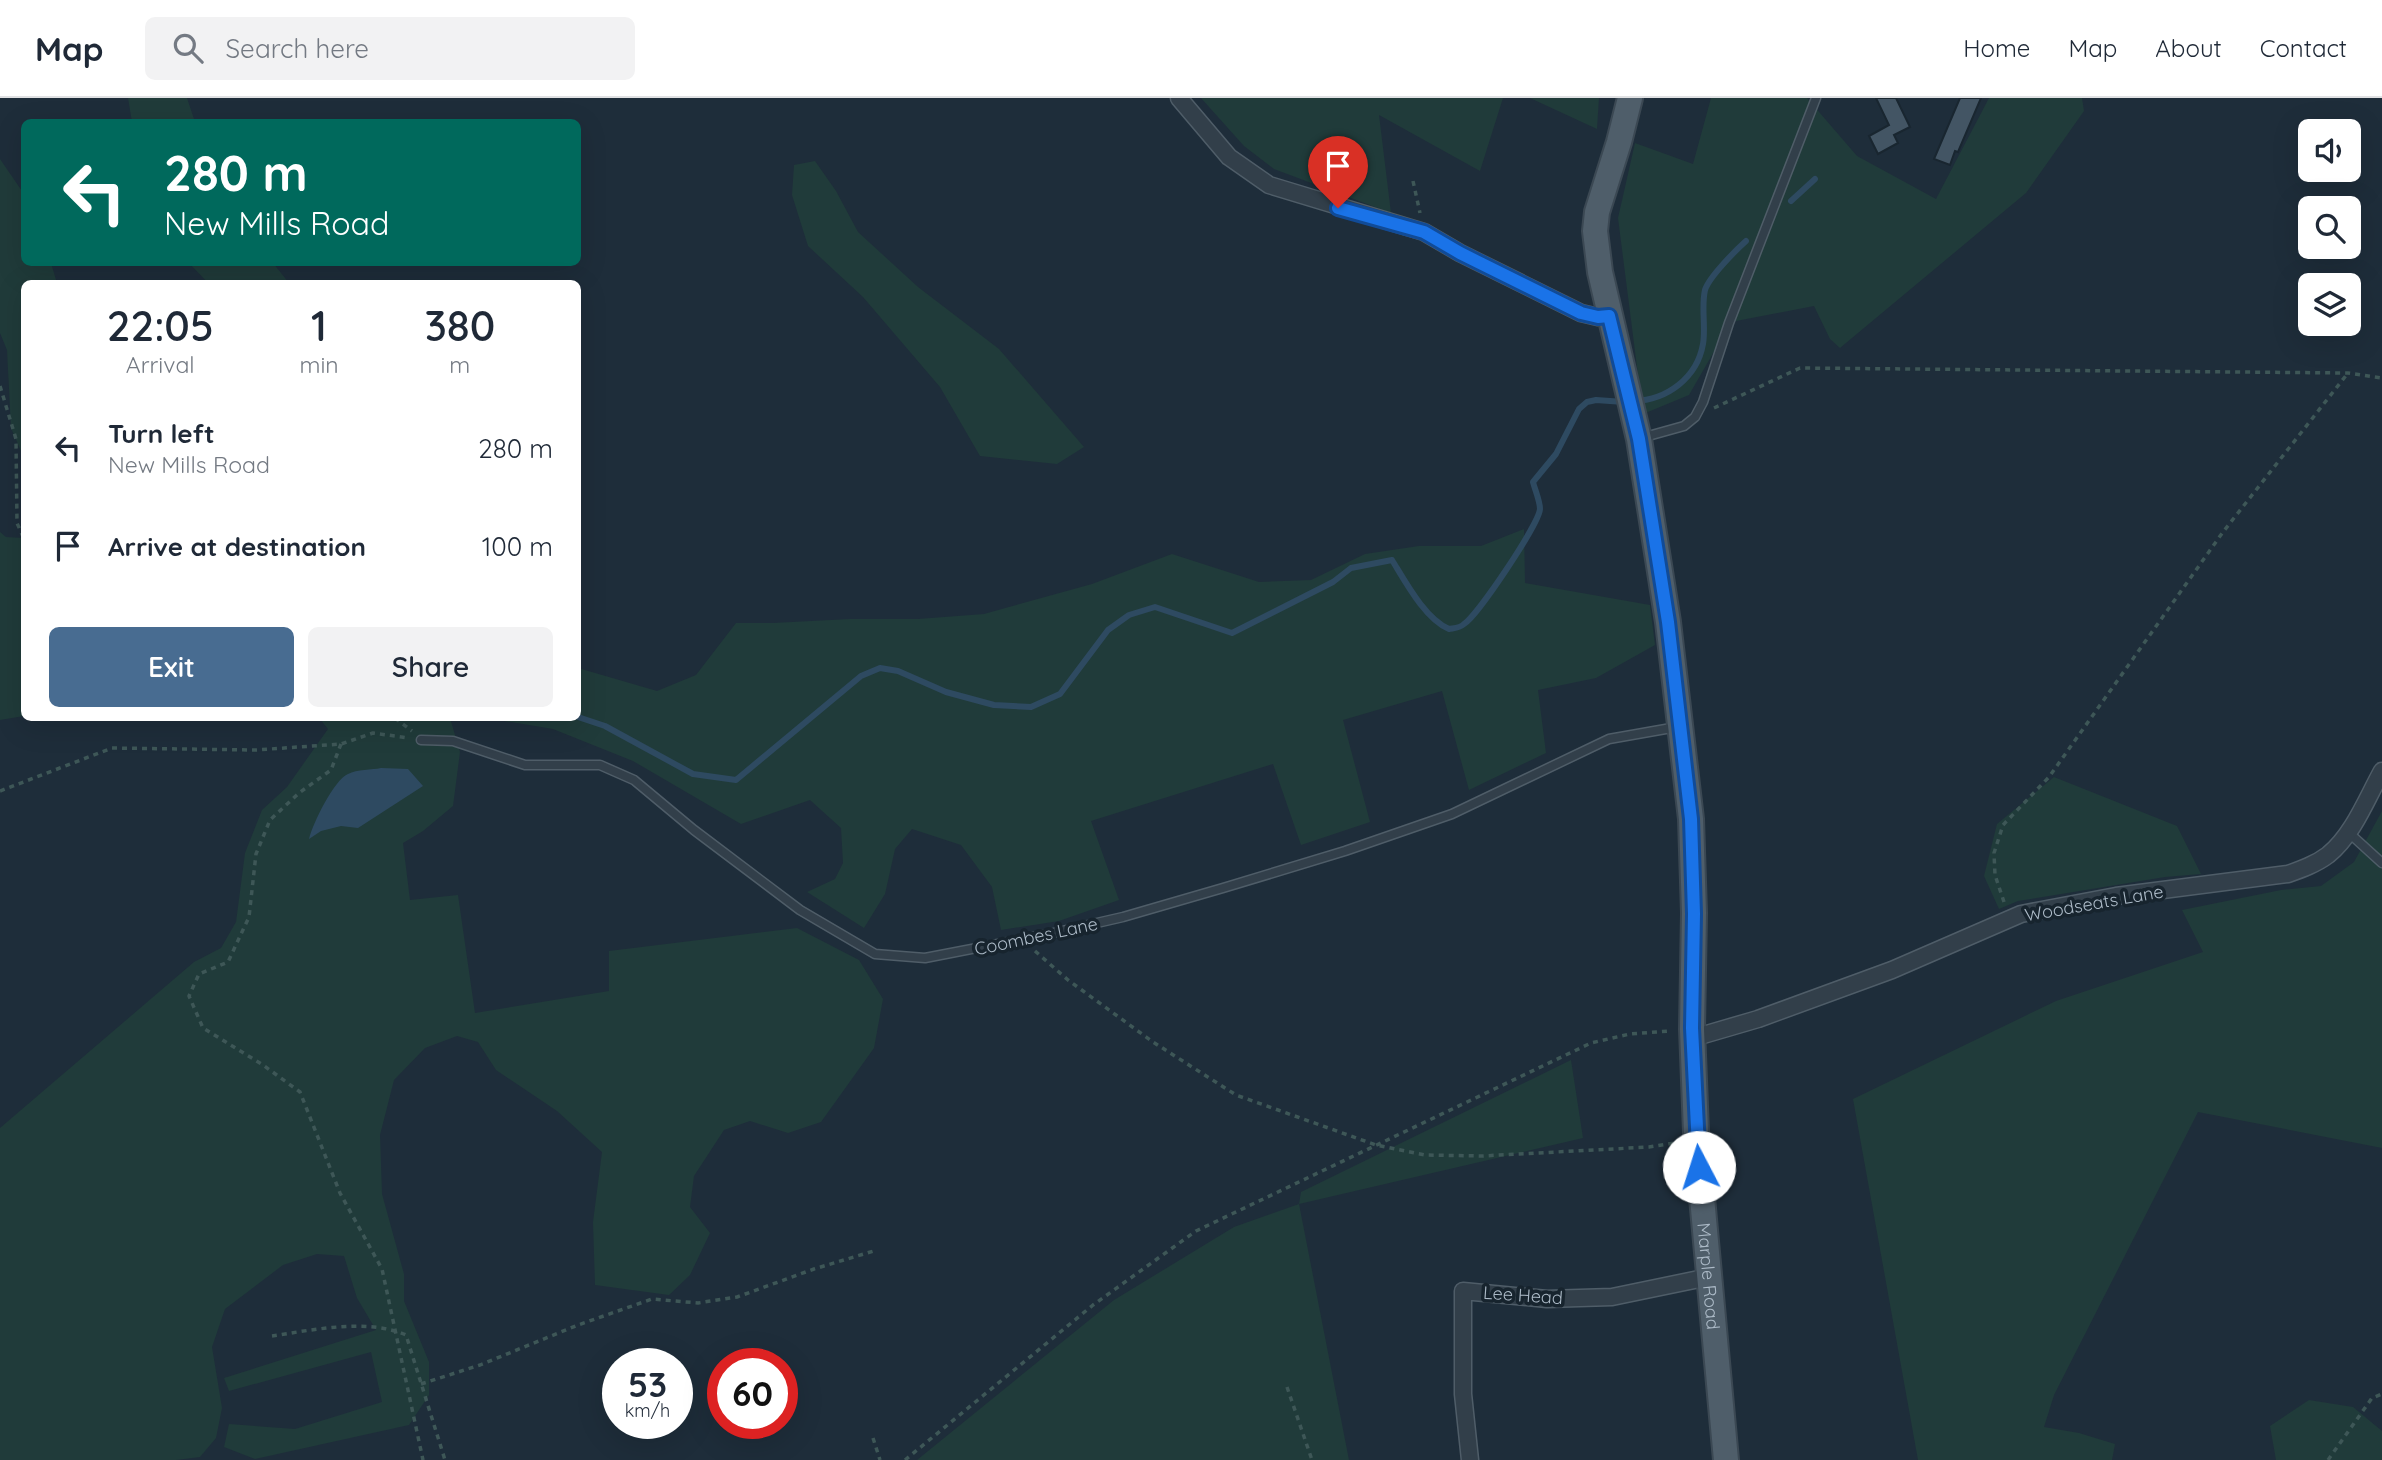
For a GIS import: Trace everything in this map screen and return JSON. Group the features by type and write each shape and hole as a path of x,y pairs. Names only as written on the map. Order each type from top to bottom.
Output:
{"main road":[{"name":"Marple Road","path":"1630,98 1597,212 1595,231 1609,316 1639,439 1668,622 1691,819 1697,1139 1726,1460"}],"street":[{"path":"1179,98 1229,157 1269,185 1424,232 1460,253 1581,313 1598,317 1609,316"},
{"name":"Woodseats Lane","path":"1693,1033 1758,1019 1892,970 2021,914 2116,896 2288,874 2311,866 2328,855 2348,832 2382,771"},
{"name":"Lee Head","path":"1470,1460 1463,1394 1463,1291 1547,1299 1612,1297 1709,1277"}],"lane":[{"path":"1639,439 1684,426 1695,417 1703,402 1815,98"},
{"name":"Coombes Lane","path":"421,740 453,741 525,765 600,765 634,780 694,830 800,910 875,954 925,958 1124,917 1345,851 1452,814 1609,739 1680,726"},
{"path":"2348,832 2382,863"}],"path":[{"path":"1413,181 1424,232"},
{"path":"1695,417 1800,368 2348,373 2382,379"},
{"path":"2010,919 1995,875 1994,853 2003,825 2049,777 2223,532 2348,373"},
{"path":"0,386 16,439 17,523 21,532"},
{"path":"399,721 421,740"},
{"path":"0,791 112,748 256,750 341,744 373,733 421,740"},
{"path":"341,744 331,770 299,793 270,820 256,854 249,917 244,928 228,962 199,974 189,996 203,1028 263,1065 300,1092 340,1193 382,1269 423,1460"},
{"path":"1022,940 1068,981 1153,1042 1236,1095 1376,1145 1426,1155 1482,1156 1649,1147 1697,1139"},
{"path":"905,1460 1093,1305 1196,1231 1591,1043 1630,1034 1693,1033"},
{"path":"421,1384 480,1365 578,1325 652,1299 698,1303 737,1297 877,1250"},
{"path":"272,1336 326,1328 389,1328 406,1335 445,1460"},
{"path":"1287,1387 1312,1460"},
{"path":"2328,1460 2372,1398 2382,1394"},
{"path":"873,1438 880,1460"}],"green space":[{"path":"128,98 187,98 194,119 132,119"},
{"path":"1201,98 1503,98 1480,171 1379,115 1391,213 1274,169 1244,146"},
{"path":"1530,98 1599,98 1597,129"},
{"path":"1711,98 1807,98 1857,156 1936,199 1989,98 2082,98 2084,111 2026,193 1840,348 1830,339 1814,306 1731,322 1689,395 1643,414 1618,218 1635,143 1693,164"},
{"path":"0,159 21,190 21,266 52,266 56,280 21,280 21,451 11,428 7,350 0,333"},
{"path":"815,161 836,191 858,232 918,287 999,349 1084,447 1057,464 980,456 940,387 863,297 808,246 792,195 794,165"},
{"path":"192,266 275,266 287,280 205,280"},
{"path":"1524,529 1525,583 1650,605 1655,645 1596,678 1538,690 1546,753 1469,790 1442,691 1343,720 1370,822 1301,845 1273,764 1091,821 1119,900 1059,921 1001,930 992,887 961,845 912,829 895,849 885,894 864,928 807,892 835,879 843,863 841,828 810,800 741,824 633,761 553,729 504,721 581,721 581,669 657,691 696,675 736,623 918,619 984,614 1092,584 1172,554 1259,582 1311,580 1365,554 1419,546 1481,546"},
{"path":"0,532 6,537 21,538 21,716 0,720"},
{"path":"321,721 451,721 460,752 453,806 423,831 403,843 410,900 458,895 475,1013 609,991 609,951 797,928 859,960 883,999 874,1048 821,1122 788,1133 750,1121 724,1130 694,1176 690,1207 710,1233 690,1275 669,1295 595,1285 593,1222 602,1152 557,1111 496,1070 478,1042 457,1036 425,1048 394,1080 380,1135 382,1194 404,1274 404,1301 429,1362 429,1395 409,1425 255,1459 224,1447 229,1424 295,1429 382,1402 371,1352 229,1391 224,1378 376,1330 357,1298 344,1256 317,1254 283,1265 225,1309 212,1347 222,1408 216,1438 200,1457 176,1460 0,1460 0,1128 194,962 221,948 236,922 245,853 262,810 287,787 328,729"},
{"path":"2054,777 2177,826 2201,874 2165,877 2018,901 1999,909 1984,876 1997,824"},
{"path":"2382,811 2382,1148 2198,1112 2054,1395 2044,1427 2079,1433 2115,1444 2112,1460 1918,1460 1853,1099 2056,1001 2203,952 2182,910 2281,890 2321,886 2354,862"},
{"path":"1571,1060 1583,1138 1299,1204 1301,1192"},
{"path":"1299,1204 1349,1460 917,1460 1114,1300 1234,1227"},
{"path":"2309,1400 2353,1407 2382,1431 2382,1460 2276,1460 2270,1426"}],"water":[{"path":"408,769 423,786 358,828 341,826 321,831 309,839 325,803 342,778 356,771"}],"building":[{"path":"1876,98 1896,98 1910,127 1894,135 1898,143 1878,154 1869,136 1889,125"},
{"path":"1960,98 1981,98 1950,165 1934,159"}],"waterway":[{"path":"1791,201 1815,179"},
{"path":"1634,401 1658,396 1679,385 1687,377 1700,356 1703,344 1705,290 1717,271 1746,241"},
{"path":"581,718 605,726 693,774 736,780 861,676 880,668 898,671 946,692 994,705 1031,707 1060,694 1108,630 1129,615 1155,607 1232,633 1333,582 1351,568 1392,560 1416,599 1432,617 1449,629 1459,627 1482,604 1530,532 1540,509 1533,482 1556,454 1579,409 1587,402 1596,400 1624,402"}],"route":[{"path":"1338,208 1424,232 1460,253 1581,313 1598,317 1609,316 1639,439 1668,622 1691,819 1694,914 1692,1028 1699,1167"}]}
